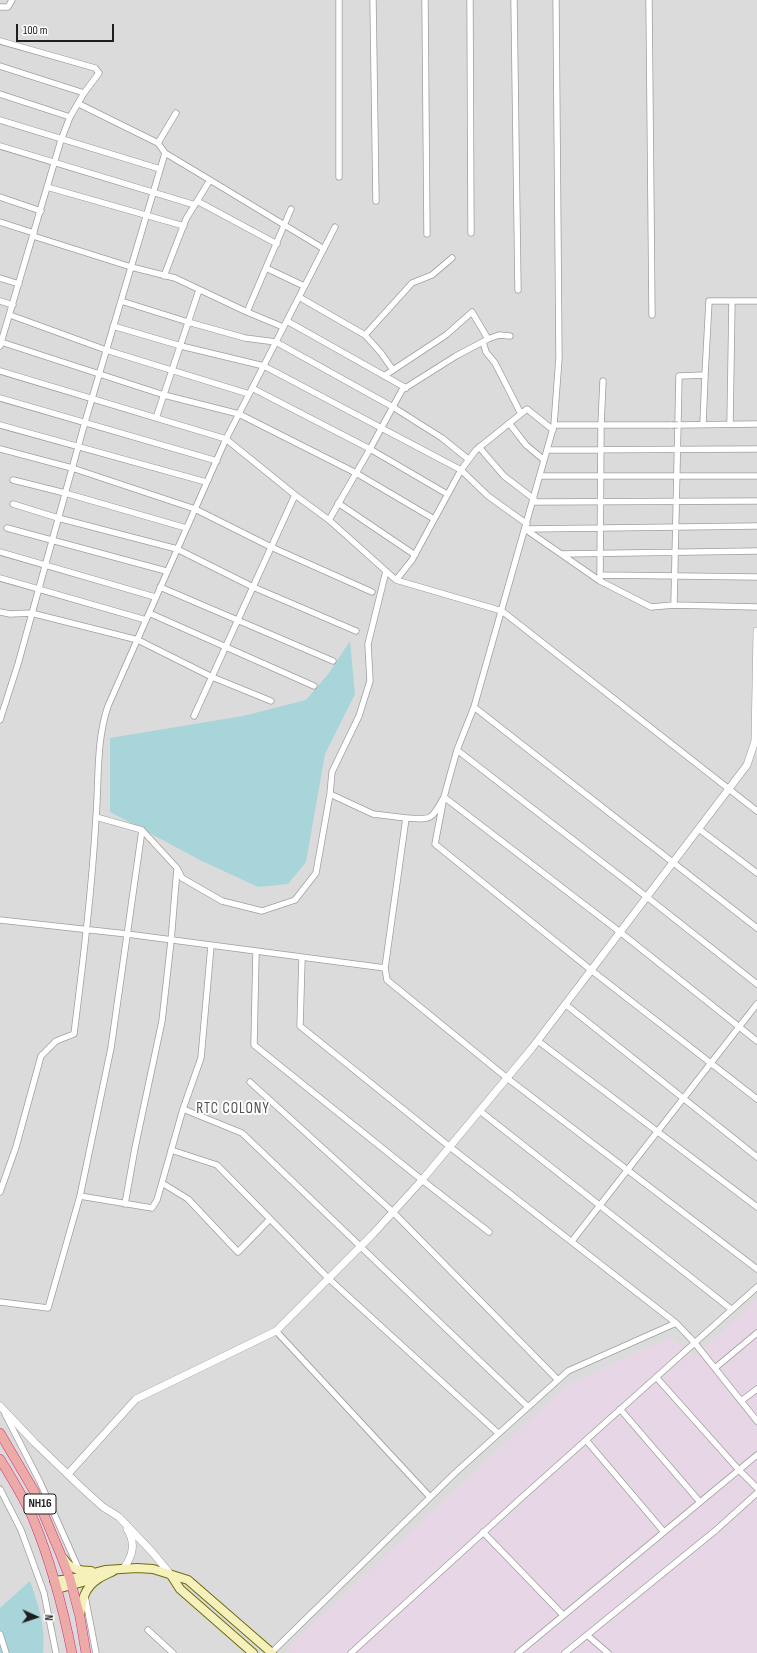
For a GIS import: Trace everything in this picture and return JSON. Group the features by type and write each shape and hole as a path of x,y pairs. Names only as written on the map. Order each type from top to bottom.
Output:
{"highway":[{"name":"NH16","path":"0,1433 34,1491 60,1553 71,1583 80,1617 86,1653"},
{"name":"NH16","path":"0,1459 20,1492 34,1520 55,1584 72,1653"}],"main road":[{"path":"60,1553 67,1566 81,1577 98,1575"},
{"path":"55,1584 71,1583 81,1577 108,1575 120,1569 153,1569 188,1580 272,1653"},
{"path":"80,1617 82,1601 88,1587 98,1575"},
{"path":"171,1575 180,1588 254,1653"}],"street":[{"path":"0,7 8,7 12,0"},
{"path":"339,0 339,177"},
{"path":"373,0 376,201"},
{"path":"425,0 427,234"},
{"path":"470,0 471,233"},
{"path":"514,0 518,290"},
{"path":"556,0 559,358 553,427 474,707 457,750 444,796 435,844 591,970 757,1099"},
{"path":"649,0 652,315"},
{"path":"0,41 95,68 99,73 84,93 79,104 70,117 61,140 1,344 164,395 239,414 356,473 434,519"},
{"path":"0,66 84,93"},
{"path":"0,94 70,117"},
{"path":"79,104 158,143 165,153 324,248"},
{"path":"158,143 176,113"},
{"path":"0,120 61,140 160,169"},
{"path":"0,146 153,192 196,203 277,244"},
{"path":"0,720 18,664 85,422 165,153"},
{"path":"164,276 184,226 210,180"},
{"path":"47,187 184,226"},
{"path":"0,197 41,211"},
{"path":"248,312 291,209"},
{"path":"0,222 33,235 131,267 175,278 283,327"},
{"path":"0,1192 16,1148 40,1056 56,1042 74,1034 86,930 96,817 99,759 104,717 166,571 226,439 335,227"},
{"path":"365,335 412,283 432,274 452,258"},
{"path":"266,268 304,286"},
{"path":"0,278 19,284"},
{"path":"156,418 199,290"},
{"path":"299,297 365,335 381,353 393,370"},
{"path":"0,301 13,305"},
{"path":"121,301 245,338 276,342 393,407 442,438 468,459"},
{"path":"703,424 709,301 757,301"},
{"path":"730,424 732,301"},
{"path":"384,376 446,335 472,312 486,340 486,352 495,363 520,414"},
{"path":"10,315 106,350 249,394"},
{"path":"287,320 406,388"},
{"path":"113,326 181,346 264,366 460,470 488,496 561,554 651,607 674,605 757,607"},
{"path":"329,520 402,390 456,356 486,340 499,334 510,336"},
{"path":"0,371 226,439 295,495 329,520 396,580 502,611 757,811"},
{"path":"674,605 678,376 705,375"},
{"path":"600,578 600,476 603,381"},
{"path":"252,388 370,449 447,494"},
{"path":"0,398 217,461"},
{"path":"396,580 414,555 460,470 468,459 479,447 526,409 553,427 601,425 757,424"},
{"path":"509,423 526,445 544,460"},
{"path":"0,425 78,448 206,482"},
{"path":"479,447 504,476 533,500 600,502 757,501"},
{"path":"0,449 72,468 195,509 271,547 372,592"},
{"path":"547,450 757,449"},
{"path":"540,476 757,476"},
{"path":"13,480 65,493 186,528"},
{"path":"194,716 295,495"},
{"path":"338,503 414,555"},
{"path":"13,504 58,518 177,549 253,587 356,630"},
{"path":"526,526 600,528 757,526"},
{"path":"7,528 166,571"},
{"path":"561,554 757,551"},
{"path":"0,552 155,597"},
{"path":"96,817 142,830 177,868 182,878 222,901 262,910 295,900 316,873 330,794 332,772 359,716 370,681 368,644 386,571"},
{"path":"600,578 675,576 757,577"},
{"path":"0,578 146,620"},
{"path":"160,587 333,661"},
{"path":"0,612 10,614 31,613 138,640 212,677 271,701"},
{"path":"149,613 225,648 314,686"},
{"path":"68,1474 136,1399 276,1331 361,1246 422,1180 538,1041 747,765 756,738 757,631"},
{"path":"474,707 757,928"},
{"path":"457,750 757,984"},
{"path":"330,794 373,814 427,819 434,815 444,796"},
{"path":"444,796 620,932 757,1041"},
{"path":"406,818 384,968 386,980 507,1078 757,1269"},
{"path":"699,828 757,873"},
{"path":"0,1302 48,1308 80,1196 111,1048 142,830"},
{"path":"125,1204 135,1148 162,1021 172,941 177,868"},
{"path":"0,920 127,934 384,968"},
{"path":"80,1196 152,1208 162,1183 183,1109 201,1058 211,946"},
{"path":"256,952 254,1045 489,1232"},
{"path":"302,958 300,1026 450,1147 676,1323 694,1342 757,1421"},
{"path":"565,1004 757,1156"},
{"path":"572,1241 757,1004"},
{"path":"538,1041 757,1207"},
{"path":"250,1082 393,1212 558,1380"},
{"path":"183,1109 242,1133 527,1406"},
{"path":"480,1111 731,1309"},
{"path":"171,1150 217,1165 328,1278 498,1433"},
{"path":"162,1183 188,1199 238,1252 270,1218"},
{"path":"351,1653 483,1532 757,1286"},
{"path":"272,1653 430,1497 527,1406 568,1371 676,1323"},
{"path":"276,1331 430,1497"},
{"path":"714,1368 757,1333"},
{"path":"656,1377 757,1488"},
{"path":"741,1401 757,1389"},
{"path":"1,1407 34,1442 103,1507 119,1517 153,1553 171,1575"},
{"path":"1,1407 40,1482 81,1577 96,1653"},
{"path":"620,1410 700,1502"},
{"path":"586,1440 664,1532"},
{"path":"518,1653 757,1455"},
{"path":"0,1489 21,1530 44,1593 56,1653"},
{"path":"565,1653 716,1530 757,1493"},
{"path":"119,1517 131,1535 134,1549 120,1569"},
{"path":"483,1532 563,1615"},
{"path":"148,1630 173,1653"},
{"path":"0,1634 6,1653"},
{"path":"587,1635 608,1653"}],"shaded area":[{"path":"0,0 757,0 757,1653 0,1653"},
{"path":"757,1299 757,1653 290,1653 286,1649 565,1386 670,1337 695,1356"}],"water":[{"path":"350,641 355,694 325,754 306,862 288,884 258,887 202,861 110,812 110,738 243,716 306,700 329,673"},
{"path":"30,1581 42,1625 44,1644 43,1653 0,1653 0,1608"}],"district":[{"name":"RTC COLONY","path":"233,1109"}]}
